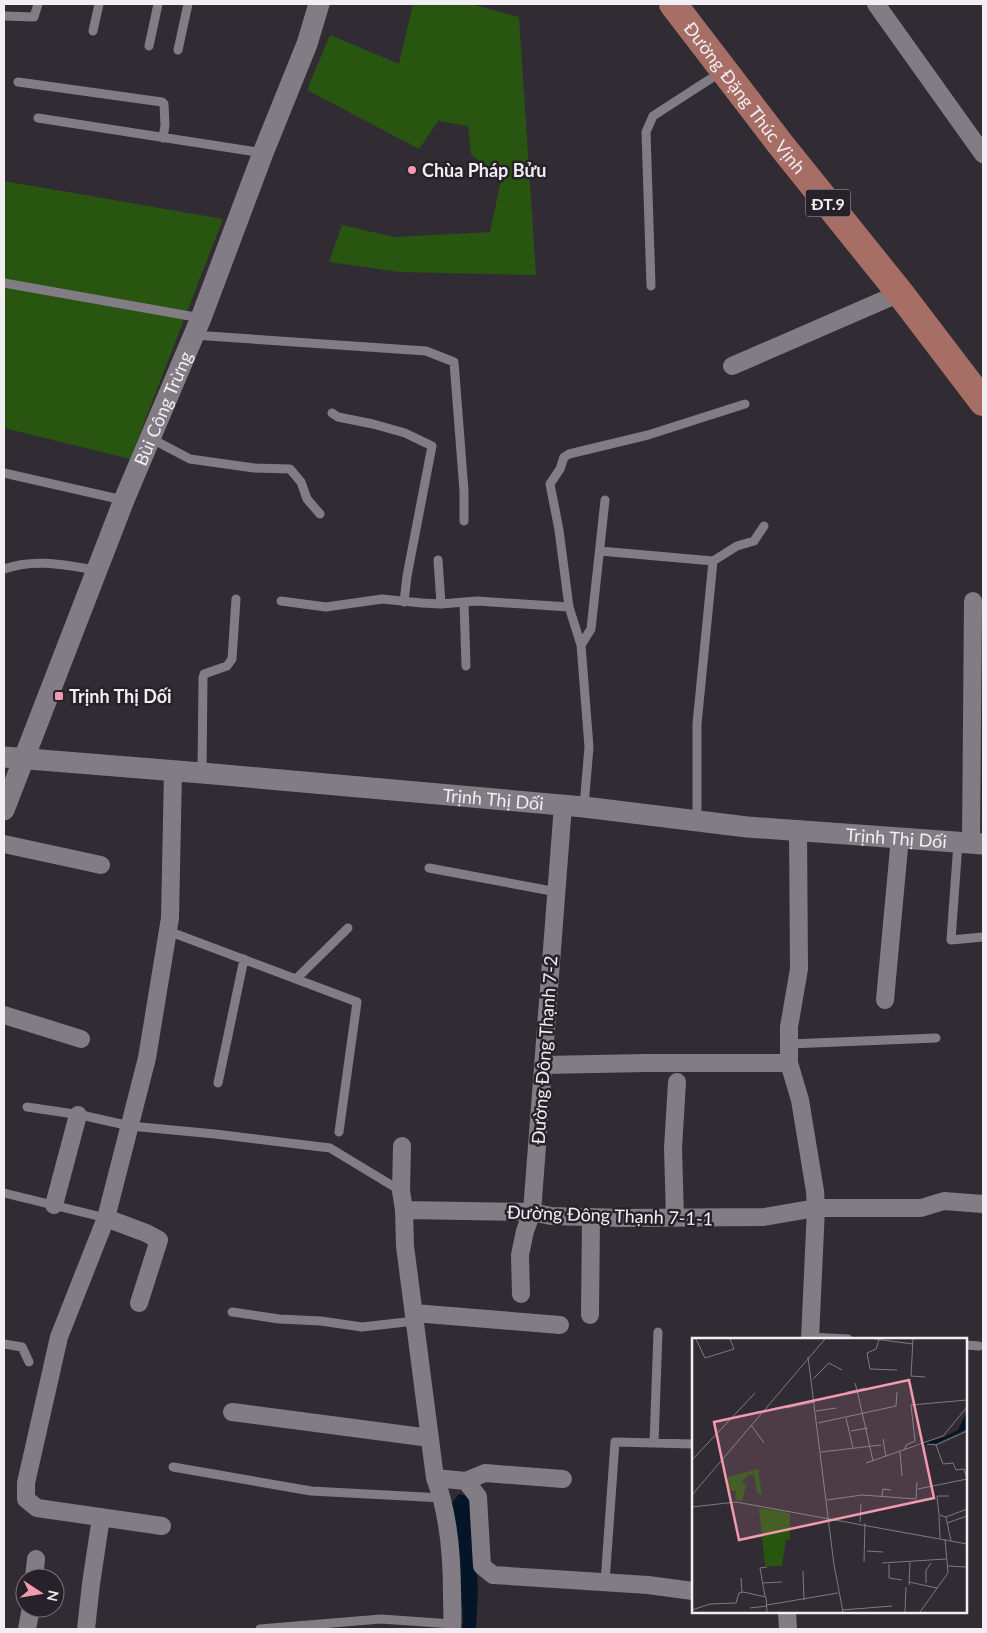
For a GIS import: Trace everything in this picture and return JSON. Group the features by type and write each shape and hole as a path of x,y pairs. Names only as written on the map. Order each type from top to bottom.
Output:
{"main road":[{"name":"Đường Đặng Thúc Vịnh","path":"673,4 983,402"},
{"name":"Đường Đặng Thúc Vịnh","path":"687,4 910,288 983,385"}],"street":[{"name":"Bùi Công Trừng","path":"4,810 13,758 96,570 198,327 263,153 307,44 319,4"},
{"path":"876,4 983,154"},
{"path":"732,366 900,293"},
{"path":"971,842 973,601"},
{"name":"Trịnh Thị Dối","path":"13,758 563,805 747,827 971,842"},
{"path":"162,1526 37,1508 26,1499 26,1483 59,1337 106,1218 147,1058 170,918 173,772"},
{"name":"Đường Đông Thạnh 7-2","path":"521,1294 520,1255 525,1231 532,1212 563,805"},
{"path":"798,829 799,969 789,1026 789,1063 800,1100 815,1192 816,1208 810,1338"},
{"path":"885,1000 900,837"},
{"path":"4,844 101,865"},
{"path":"4,1015 81,1039"},
{"path":"543,1064 789,1063"},
{"path":"675,1218 673,1148 676,1082"},
{"path":"54,1205 78,1115"},
{"path":"402,1146 401,1191 404,1210 405,1246 435,1478 443,1498 451,1557 452,1626"},
{"name":"Đường Đông Thạnh 7-1-1","path":"404,1210 532,1212 551,1216 675,1218 764,1217 816,1208 921,1208 944,1201 983,1204"},
{"path":"590,1315 591,1217"},
{"path":"106,1218 159,1240 139,1303"},
{"path":"415,1317 560,1324"},
{"path":"232,1412 430,1438"},
{"path":"435,1478 466,1481 486,1473 563,1479"},
{"path":"466,1481 478,1497 482,1566 492,1575 648,1585 692,1590"},
{"path":"86,1629 90,1584 101,1517"},
{"path":"35,1568 36,1559"},
{"path":"787,1613 788,1629"}],"lane":[{"path":"4,16 34,17 38,4"},
{"path":"93,31 99,4"},
{"path":"149,46 158,4"},
{"path":"178,50 188,4"},
{"path":"652,286 646,132 653,116 724,70"},
{"path":"18,82 162,102 164,104 164,138"},
{"path":"38,118 263,153"},
{"path":"4,283 198,327 426,351 454,362 464,491 464,521"},
{"path":"584,807 588,747 581,645 570,607 559,530 550,484 560,469 564,458 569,454 648,435 745,404"},
{"path":"332,413 338,418 373,424 406,433 432,446 407,576 404,602"},
{"path":"150,438 190,458 254,468 290,470 301,482 307,499 320,514"},
{"path":"4,473 124,500"},
{"path":"581,645 591,629 605,500"},
{"path":"600,551 713,561 737,546 754,541 764,526"},
{"path":"438,560 441,604"},
{"path":"697,821 697,724 713,561"},
{"path":"4,569 16,565 48,562 96,570"},
{"path":"202,773 203,678 204,674 209,671 227,666 232,659 236,599"},
{"path":"281,601 326,607 382,599 441,604 464,602 570,607"},
{"path":"464,602 466,666"},
{"path":"971,842 951,940 983,938"},
{"path":"429,868 557,892"},
{"path":"296,979 348,928"},
{"path":"168,931 357,1002 339,1132"},
{"path":"218,1083 244,960"},
{"path":"789,1044 936,1038"},
{"path":"27,1107 130,1126 330,1148 401,1191"},
{"path":"4,1193 106,1218"},
{"path":"232,1312 279,1319 321,1321 362,1327 415,1317"},
{"path":"654,1443 658,1332"},
{"path":"4,1344 22,1347 30,1362"},
{"path":"967,1346 979,1346"},
{"path":"605,1582 615,1442 692,1444"},
{"path":"173,1467 311,1491 443,1498"},
{"path":"260,1629 381,1620 452,1626"}],"green space":[{"path":"413,4 470,4 519,17 536,275 400,272 329,262 342,225 394,237 490,232 501,180 471,154 468,126 438,121 419,149 307,90 330,35 399,64"},
{"path":"4,181 223,219 130,459 4,428"}],"water":[{"path":"459,1494 468,1496 473,1508 478,1591 476,1629 462,1629 461,1586 452,1503"}],"place":[{"name":"Chùa Pháp Bửu","path":"412,170"},
{"name":"Trịnh Thị Dối","path":"59,696"}]}
